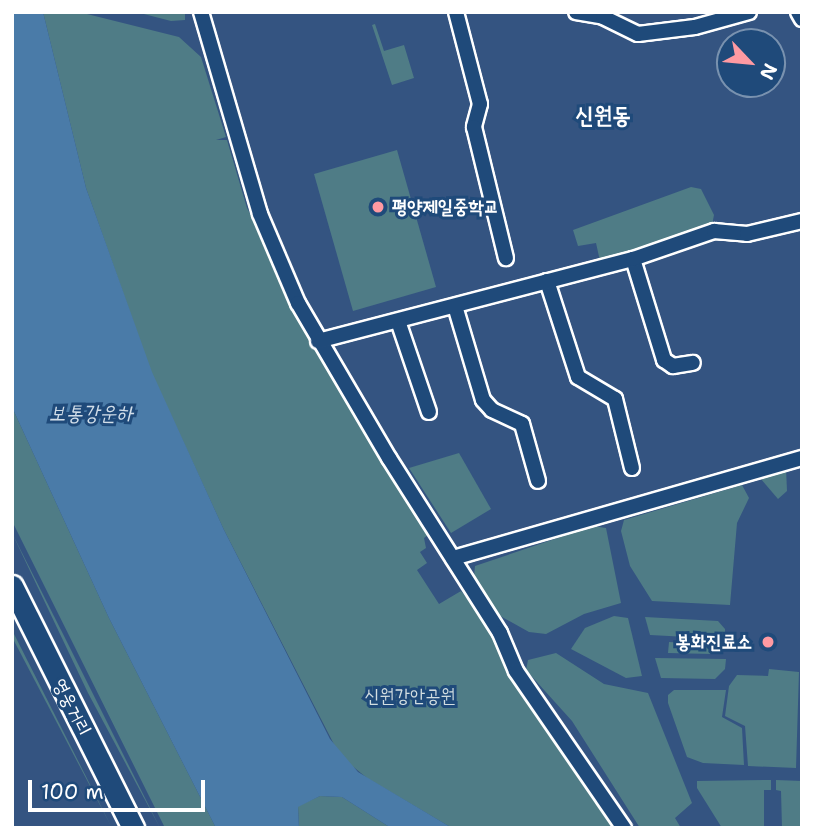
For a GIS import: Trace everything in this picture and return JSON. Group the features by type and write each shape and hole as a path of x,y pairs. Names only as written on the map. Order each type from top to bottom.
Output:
{"main road":[{"name":"영웅거리","path":"12,586 133,828"}],"street":[{"path":"201,12 260,214 318,341 500,633 516,671 624,828"},
{"path":"456,12 480,104 474,127 506,258"},
{"path":"576,12 603,17 638,34 695,27 748,12"},
{"path":"798,12 802,19"},
{"path":"318,341 633,259 714,231 747,234 802,221"},
{"path":"633,259 664,360 673,366 693,363"},
{"path":"547,281 578,377 615,399 632,468"},
{"path":"455,306 483,400 492,410 522,424 538,481"},
{"path":"398,321 429,412"},
{"path":"453,558 802,458"}],"green space":[{"name":"신원강안공원","path":"43,12 79,12 179,37 201,57 226,137 216,140 227,140 247,208 428,535 424,538 426,548 420,552 427,563 417,570 439,604 461,591 486,620 617,828 452,828 367,778 340,756 224,530 151,372 86,188"},
{"path":"136,12 185,12 185,20 171,21"},
{"path":"375,24 384,51 404,45 414,78 392,85 372,25"},
{"path":"397,150 436,287 353,311 314,174"},
{"path":"691,187 701,189 714,215 712,225 600,261 596,243 578,246 573,230"},
{"path":"12,407 109,618 216,828 165,828 12,521"},
{"path":"459,453 491,509 451,533 409,468"},
{"path":"786,468 787,491 778,499 761,479"},
{"path":"742,485 749,498 737,523 730,605 652,601 630,566 621,531 624,520"},
{"path":"593,526 606,528 621,603 584,614 546,634 529,632 495,613 474,577 475,566"},
{"path":"12,533 64,636 160,828 88,693"},
{"path":"614,616 628,618 642,676 626,678 571,649 585,628"},
{"path":"645,617 718,621 725,629 725,639 650,635"},
{"path":"12,630 112,828 12,637"},
{"path":"669,642 712,644 712,654 668,653"},
{"path":"556,653 604,684 648,693 692,803 675,818 681,828 640,828 572,721 526,670 528,660"},
{"path":"655,658 726,659 725,669 715,679 661,678"},
{"path":"769,669 799,672 796,768 748,766 745,726 725,716 729,686 737,675 768,676"},
{"path":"674,690 726,690 722,717 742,728 744,765 703,763 687,757 668,703 668,695"},
{"path":"771,780 771,790 764,790 764,828 722,828 697,788 697,781"},
{"path":"776,780 802,781 802,828 782,828 781,791 776,790"},
{"path":"320,796 342,797 391,828 299,828 298,806"}],"water":[{"name":"보통강운하","path":"12,12 43,12 86,188 152,372 224,530 330,739 358,772 452,828 391,828 342,797 320,796 298,807 299,828 216,828 109,618 12,407"}],"place":[{"name":"평양제일중학교","path":"378,207"},
{"name":"봉화진료소","path":"768,642"}],"district":[{"name":"신원동","path":"603,115"}]}
